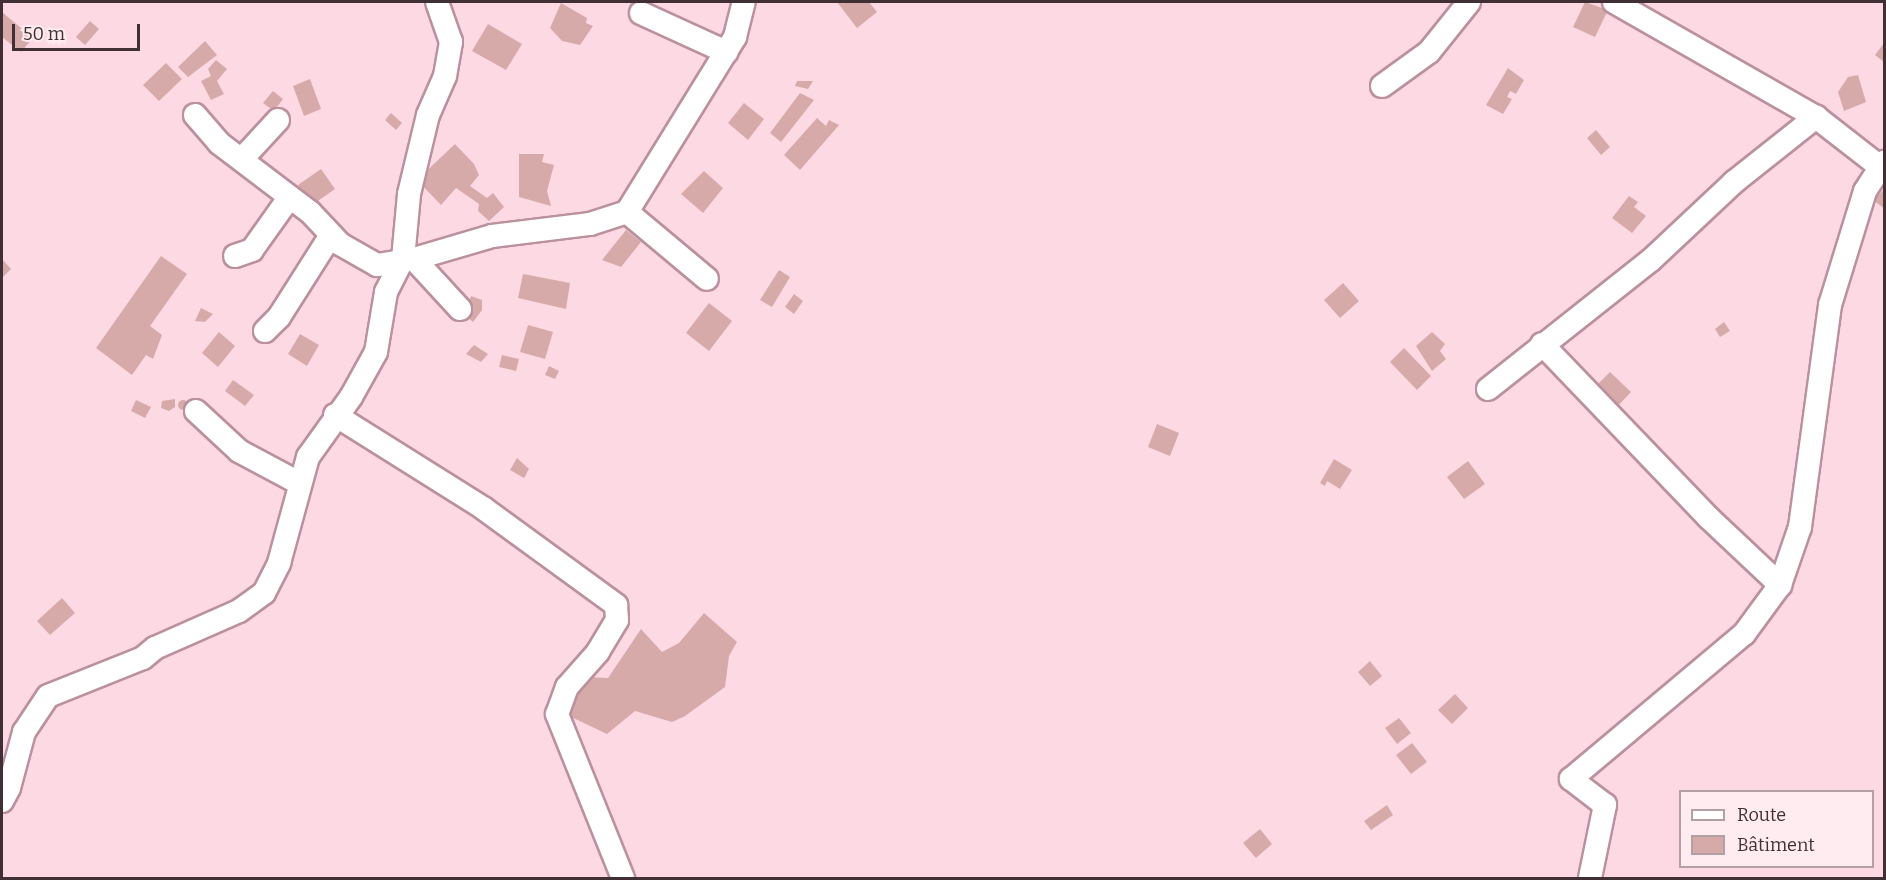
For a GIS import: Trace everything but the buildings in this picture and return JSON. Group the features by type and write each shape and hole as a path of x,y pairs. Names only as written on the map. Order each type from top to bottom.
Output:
{"street":[{"path":"2,801 9,788 24,732 48,696 143,658 155,648 239,611 264,593 279,564 298,483 308,457 335,415 351,397 376,352 386,292 409,259 409,194 428,115 445,76 451,42 437,2"},
{"path":"195,115 219,142 309,212 331,235 377,265 409,259 492,236 590,224 627,212 726,52 744,2"},
{"path":"1382,86 1430,52 1469,2"},
{"path":"1590,879 1605,805 1570,779 1744,634 1780,585 1800,527 1830,305 1865,191 1882,164 1816,117 1614,2"},
{"path":"641,13 726,52"},
{"path":"1488,389 1651,260 1734,182 1816,117"},
{"path":"242,159 278,120"},
{"path":"235,256 252,250 289,198"},
{"path":"627,212 707,279"},
{"path":"265,331 279,317 331,235"},
{"path":"409,259 460,309"},
{"path":"1542,344 1709,518 1780,585"},
{"path":"196,411 239,451 298,483"},
{"path":"335,415 483,508 616,605 617,621 598,652 567,687 557,714 623,879"}]}
